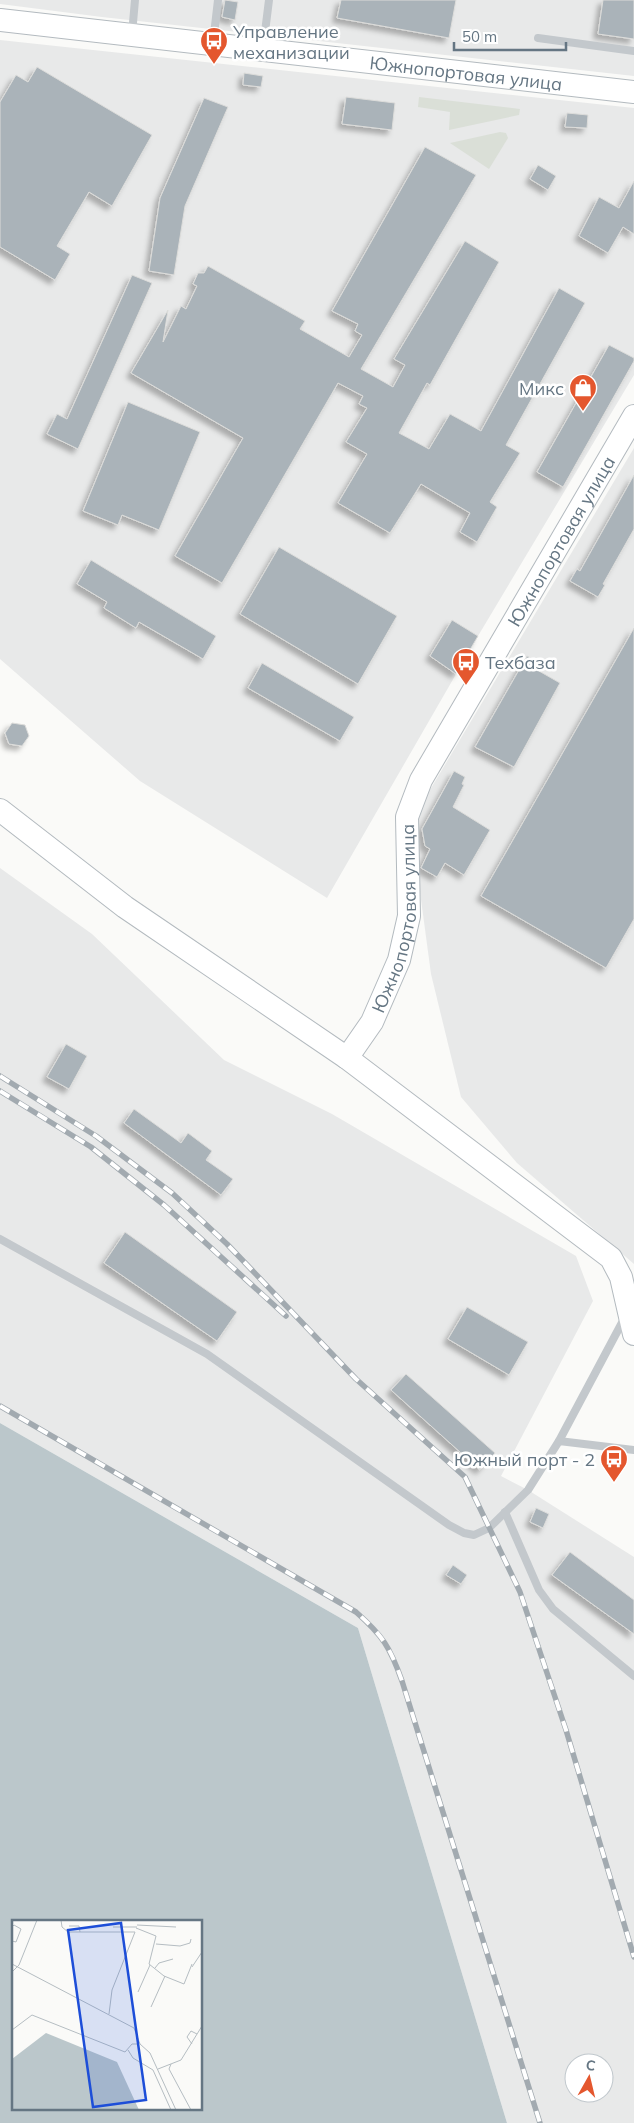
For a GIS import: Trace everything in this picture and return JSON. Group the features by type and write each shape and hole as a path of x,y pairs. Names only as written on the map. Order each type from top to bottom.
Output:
{"street":[{"name":"Южнопортовая улица","path":"0,20 634,92"},
{"name":"Южнопортовая улица","path":"347,1058 372,1022 399,960 409,916 408,817 422,780 634,416"},
{"path":"0,810 125,907 347,1058 611,1258 621,1277 634,1334"}],"lane":[{"path":"132,36 135,0"},
{"path":"213,45 218,0"},
{"path":"263,50 269,0"},
{"path":"538,38 634,51"},
{"path":"0,1239 207,1354 449,1525 464,1533 474,1535 489,1528 528,1490 559,1441 628,1310"},
{"path":"559,1441 634,1450"},
{"path":"505,1512 539,1590 553,1609 634,1676"}],"shaded area":[{"path":"0,0 634,0 634,76 102,17 0,4"},
{"path":"0,40 634,108 634,375 478,636 327,898 140,781 0,659"},
{"path":"419,97 520,109 519,115 449,130 450,112 418,107"},
{"path":"500,132 506,133 508,138 489,169 450,143"},
{"path":"634,448 634,1264 517,1163 461,1097 431,974 420,892 415,815"},
{"path":"0,868 92,934 224,1060 332,1114 576,1256 593,1301 501,1476 528,1490 634,1557 634,2123 507,2123 358,1628 0,1423"},
{"path":"0,1423 358,1628 507,2123 0,2123"}],"building":[{"path":"225,0 238,2 235,20 222,17"},
{"path":"341,0 456,0 449,38 337,18"},
{"path":"603,0 634,0 634,39 598,34"},
{"path":"37,67 152,135 112,206 89,192 57,246 70,254 55,280 0,247 0,102 16,75 28,82"},
{"path":"244,73 263,76 261,87 243,85"},
{"path":"346,97 395,103 392,130 342,124"},
{"path":"204,98 228,107 185,206 174,275 149,271 160,198"},
{"path":"567,113 588,115 587,128 565,127"},
{"path":"425,147 476,175 361,369 393,387 405,365 394,359 465,241 499,262 430,385 427,383 399,433 429,449 450,414 481,431 559,288 585,303 506,445 520,453 490,502 497,507 477,542 460,532 470,513 421,484 390,533 338,503 367,454 346,442 367,408 359,404 363,396 338,383 222,583 175,556 243,438 131,373 168,310 163,342 181,306 186,309 197,286 193,284 198,273 204,273 208,266 305,321 300,329 349,357 362,335 355,331 358,324 332,311"},
{"path":"538,165 556,176 548,190 530,179"},
{"path":"634,181 634,234 623,227 608,253 579,236 599,197 619,208"},
{"path":"132,275 152,283 78,449 47,434 57,414 67,419"},
{"path":"609,345 634,358 634,361 563,487 537,472"},
{"path":"128,402 200,432 159,530 122,515 118,525 83,511"},
{"path":"634,475 634,529 603,584 605,585 598,597 570,581 577,569 580,571"},
{"path":"279,547 397,616 358,684 240,614"},
{"path":"91,560 216,636 203,659 139,622 136,628 104,608 107,602 77,584"},
{"path":"452,620 478,636 456,674 430,656"},
{"path":"634,628 634,919 606,968 481,896"},
{"path":"527,656 542,664 539,671 560,683 514,767 475,747"},
{"path":"262,663 354,717 340,741 248,688"},
{"path":"12,723 25,725 29,736 22,746 9,744 5,733"},
{"path":"454,771 465,777 462,784 464,785 453,807 490,830 464,875 445,863 437,877 421,868 430,849 425,846 422,829"},
{"path":"66,1044 87,1056 69,1089 47,1077"},
{"path":"134,1109 181,1143 188,1133 212,1151 206,1160 233,1179 221,1195 124,1123"},
{"path":"125,1232 237,1312 217,1341 104,1263"},
{"path":"467,1307 528,1342 509,1375 448,1339"},
{"path":"406,1374 495,1453 480,1470 391,1390"},
{"path":"536,1508 549,1514 543,1528 530,1522"},
{"path":"570,1552 634,1600 634,1634 552,1575"},
{"path":"453,1565 467,1575 461,1584 446,1575"}],"railway":[{"path":"0,1076 96,1136 172,1193 227,1244 356,1379 465,1477 520,1592 566,1730 634,1957"},
{"path":"0,1091 91,1147 164,1205 286,1316"},
{"path":"0,1406 356,1612 379,1635 394,1659 402,1681 540,2123"}],"place":[{"name":"Управление механизации","path":"214,65"},
{"name":"Микс","path":"583,412"},
{"name":"Техбаза","path":"466,686"},
{"name":"Южный порт - 2","path":"614,1483"}]}
